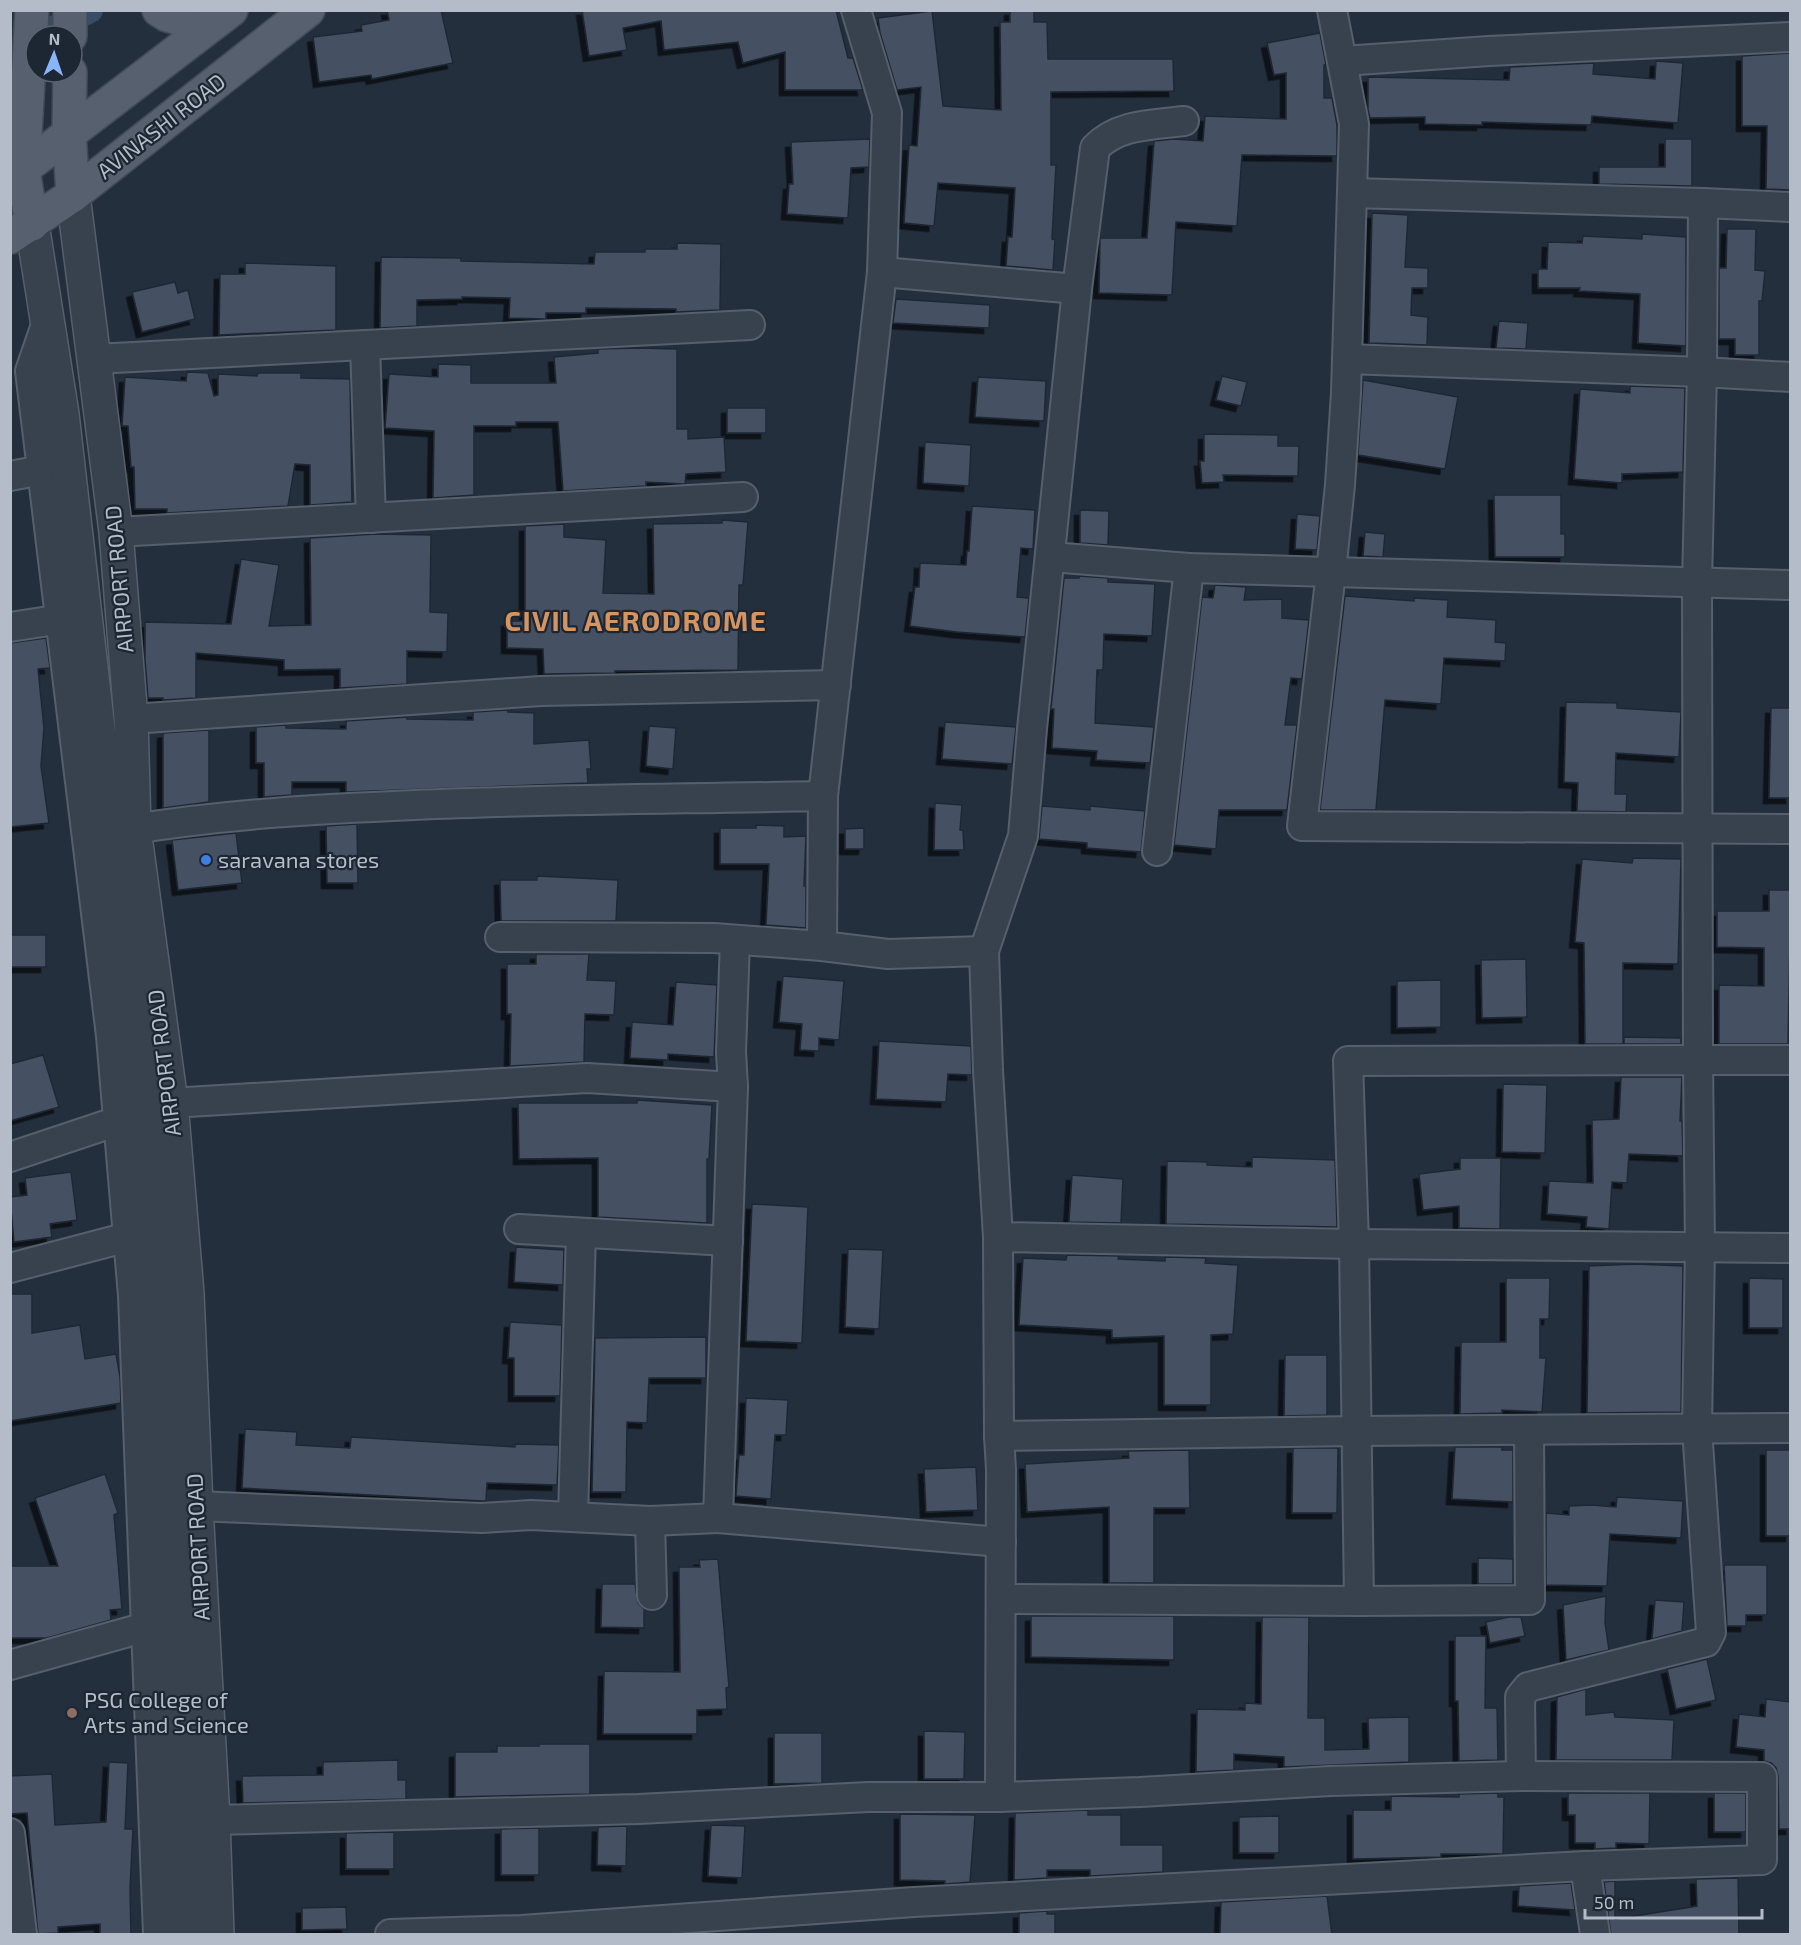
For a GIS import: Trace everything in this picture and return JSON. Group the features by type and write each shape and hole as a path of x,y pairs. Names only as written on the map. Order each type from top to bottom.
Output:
{"main road":[{"path":"21,231 17,174 32,10"},
{"path":"159,10 167,15 220,19"},
{"name":"AVINASHI ROAD","path":"21,231 74,195 308,10"},
{"path":"17,174 69,132 220,19"},
{"path":"70,84 69,132 74,195"}],"street":[{"path":"822,946 823,796 882,272 887,113 856,10"},
{"path":"1332,10 1354,124 1347,359 1340,485 1302,826 1791,829"},
{"path":"1343,61 1489,51 1791,38"},
{"path":"1000,1797 1001,1469 998,1237 988,1070 984,951 1023,836 1077,289 1095,148 1106,136 1127,129 1184,121"},
{"path":"1352,193 1791,207"},
{"name":"AIRPORT ROAD","path":"74,195 116,532 131,719 134,829 171,1104 187,1293 217,1935"},
{"path":"1521,1776 1520,1697 1528,1687 1706,1642 1711,1632 1697,1429 1700,1247 1697,584 1703,203"},
{"name":"AIRPORT ROAD","path":"21,231 46,322 62,414 152,1202 164,1374 186,1935"},
{"path":"882,272 1077,289"},
{"path":"46,322 30,371 111,1036 133,1296 158,1935"},
{"path":"95,359 750,325"},
{"path":"365,345 371,518"},
{"path":"1347,359 1791,377"},
{"path":"10,476 42,470"},
{"path":"116,532 743,497"},
{"path":"1050,557 1189,567 1331,573 1791,585"},
{"path":"1157,851 1189,567"},
{"path":"10,627 62,619"},
{"path":"131,719 541,691 836,685"},
{"path":"134,829 194,820 352,808 531,800 823,796"},
{"path":"500,936 735,940 822,946 888,954 984,951"},
{"path":"718,1518 733,1087 730,1052 735,940"},
{"path":"1359,1601 1358,1431 1348,1061 1791,1060"},
{"path":"171,1104 587,1078 733,1087"},
{"path":"10,1157 118,1121"},
{"path":"519,1229 728,1241"},
{"path":"573,1517 581,1233"},
{"path":"10,1269 128,1237"},
{"path":"998,1237 1354,1244 1791,1248"},
{"path":"999,1436 1791,1428"},
{"path":"1001,1599 1530,1600 1529,1430"},
{"path":"196,1506 482,1518 531,1515 650,1521 718,1518 1001,1542"},
{"path":"650,1521 652,1595"},
{"path":"10,1665 146,1628"},
{"path":"213,1820 639,1809 868,1797 1000,1797 1330,1781 1521,1776 1762,1777 1762,1860 1585,1866 926,1902 522,1930 390,1935"},
{"path":"10,1833 12,1833 22,1935"},
{"path":"1585,1866 1595,1935"}],"building":[{"path":"387,10 441,10 453,63 372,79 371,75 319,82 313,37 362,31 361,25 389,20"},
{"path":"582,10 836,10 848,58 853,58 863,90 785,90 785,52 743,63 738,42 664,50 661,21 623,28 627,50 589,56"},
{"path":"1010,10 1034,10 1034,22 1047,22 1048,59 1173,59 1174,91 1051,92 1051,165 1056,165 1052,239 1055,240 1053,270 1006,266 1008,237 1012,237 1015,188 938,183 934,226 904,223 909,145 917,146 921,87 897,90 880,33 878,18 932,11 943,106 1001,110 1000,22 1010,22"},
{"path":"1320,33 1326,65 1324,65 1324,98 1332,98 1337,125 1337,156 1242,155 1237,226 1176,222 1172,295 1099,293 1100,238 1147,238 1154,141 1174,139 1203,141 1205,116 1286,119 1286,73 1274,75 1267,43"},
{"path":"1791,53 1791,190 1766,189 1767,126 1742,126 1742,56"},
{"path":"1656,61 1683,63 1678,123 1592,116 1591,125 1482,122 1482,125 1425,124 1425,117 1370,118 1368,110 1368,77 1509,80 1510,67 1594,63 1593,74 1655,79"},
{"path":"870,139 869,167 851,168 848,218 787,214 789,184 793,184 791,142"},
{"path":"1665,139 1692,139 1692,186 1599,184 1599,167 1665,167"},
{"path":"1372,213 1408,215 1405,267 1428,268 1428,288 1412,288 1411,315 1428,317 1427,345 1369,343"},
{"path":"1727,229 1756,229 1755,270 1765,271 1762,301 1759,301 1759,355 1735,355 1735,339 1719,339 1719,268 1726,268"},
{"path":"1642,234 1686,237 1686,346 1638,343 1640,294 1579,291 1580,288 1538,288 1538,269 1547,269 1548,242 1582,243 1583,236 1642,239"},
{"path":"677,243 721,244 720,310 676,312 676,309 586,308 586,313 546,313 546,319 509,318 510,298 462,297 462,299 417,300 417,326 380,328 381,257 594,264 595,252 645,252 645,249 677,249"},
{"path":"245,263 336,266 336,330 219,335 220,274 245,274"},
{"path":"175,282 178,293 188,290 195,319 142,332 132,292"},
{"path":"896,299 990,305 989,328 893,323"},
{"path":"1499,321 1528,323 1526,349 1496,348"},
{"path":"598,349 677,349 677,429 688,429 688,439 724,437 726,472 686,474 685,484 646,482 646,486 563,491 558,422 516,422 516,426 474,426 474,495 433,498 434,431 385,428 389,374 438,377 438,364 471,365 471,383 556,383 554,357 598,353"},
{"path":"187,372 208,373 214,396 218,395 218,374 257,376 258,373 301,373 301,378 350,379 352,502 310,505 310,465 295,464 288,506 167,513 167,509 135,509 134,467 131,467 128,426 122,426 125,377 186,381"},
{"path":"1222,376 1247,382 1241,406 1216,400"},
{"path":"978,377 1046,381 1044,421 975,417"},
{"path":"1363,380 1458,397 1445,469 1358,455"},
{"path":"1630,386 1685,388 1683,472 1622,474 1622,483 1574,479 1580,389 1630,393"},
{"path":"727,408 766,408 766,433 727,433"},
{"path":"1204,434 1278,435 1278,446 1299,446 1298,476 1223,475 1224,482 1202,483 1200,461 1204,461"},
{"path":"925,442 971,445 969,486 923,483"},
{"path":"1494,495 1561,495 1561,534 1565,534 1565,557 1495,557"},
{"path":"972,506 1035,510 1033,549 1021,548 1017,597 1029,598 1025,637 910,626 915,587 919,587 920,563 966,565"},
{"path":"1080,510 1109,511 1108,545 1080,543"},
{"path":"1297,514 1320,516 1317,550 1295,549"},
{"path":"722,520 748,522 743,585 739,585 738,670 544,674 543,649 507,648 507,621 525,621 525,526 564,524 564,537 606,540 603,593 654,594 653,524 722,523"},
{"path":"1365,532 1385,534 1383,557 1363,556"},
{"path":"376,534 431,535 430,612 448,613 447,652 407,651 407,684 340,688 340,669 284,670 284,660 196,653 196,698 163,700 163,698 148,698 145,622 231,624 241,559 279,565 269,626 311,625 310,538"},
{"path":"1079,576 1108,578 1108,582 1155,584 1152,636 1104,634 1103,670 1097,670 1095,723 1154,727 1150,763 1096,760 1097,751 1052,748 1054,709 1051,709 1064,578 1079,578"},
{"path":"1215,585 1246,587 1244,600 1282,599 1282,618 1309,620 1302,679 1291,678 1285,725 1297,725 1287,810 1219,810 1216,849 1174,845 1202,597 1213,598"},
{"path":"1345,596 1414,601 1414,598 1448,600 1447,617 1496,620 1495,642 1506,643 1505,661 1444,658 1441,704 1385,700 1376,810 1320,810"},
{"path":"46,638 50,668 38,669 44,728 41,766 49,823 10,827 10,643"},
{"path":"1566,702 1617,703 1617,708 1681,712 1679,757 1616,753 1615,794 1627,794 1626,812 1577,811 1578,783 1564,782"},
{"path":"1771,708 1791,708 1791,798 1769,798"},
{"path":"508,710 508,712 534,713 534,744 589,740 591,769 587,769 588,783 346,792 346,782 292,782 292,795 264,797 264,763 256,763 256,727 286,725 286,728 346,729 346,721 407,717 407,719 473,720 473,712"},
{"path":"945,722 1016,727 1012,764 942,759"},
{"path":"649,726 676,728 673,769 646,766"},
{"path":"209,730 209,802 163,808 163,733"},
{"path":"935,803 962,805 960,830 963,830 964,850 934,850"},
{"path":"1042,806 1090,810 1090,806 1145,811 1141,852 1087,848 1087,843 1039,839"},
{"path":"357,824 358,883 327,883 326,826"},
{"path":"756,825 784,826 784,837 806,836 804,886 806,886 806,928 766,925 769,864 720,864 720,828 756,828"},
{"path":"864,828 864,849 845,849 845,829"},
{"path":"236,833 242,883 178,890 172,840"},
{"path":"1633,858 1681,859 1678,964 1623,963 1623,1044 1585,1044 1584,943 1575,942 1582,859 1632,863"},
{"path":"537,876 618,880 616,921 501,921 500,880 537,880"},
{"path":"1769,890 1791,890 1788,1044 1719,1044 1719,985 1764,986 1764,948 1717,947 1717,911 1769,911"},
{"path":"10,935 46,935 46,967 10,967"},
{"path":"536,954 589,954 587,980 616,981 614,1015 585,1014 584,1062 510,1066 511,1014 507,1014 507,964 536,964"},
{"path":"1526,959 1527,1017 1482,1018 1481,960"},
{"path":"783,976 844,981 839,1040 819,1038 819,1051 800,1050 802,1024 779,1022"},
{"path":"1441,980 1441,1027 1397,1028 1397,981"},
{"path":"676,982 717,985 714,1057 668,1054 668,1060 630,1058 632,1022 673,1025"},
{"path":"1624,1037 1681,1038 1681,1044 1624,1044"},
{"path":"879,1041 971,1046 972,1075 948,1074 946,1102 876,1099"},
{"path":"43,1055 59,1107 10,1121 10,1064"},
{"path":"1621,1077 1682,1077 1680,1121 1682,1121 1683,1156 1629,1154 1627,1183 1612,1182 1609,1229 1586,1227 1587,1217 1547,1214 1549,1181 1593,1183 1592,1120 1619,1119"},
{"path":"1503,1084 1547,1085 1545,1153 1502,1152"},
{"path":"637,1100 712,1105 709,1159 707,1159 707,1223 598,1217 598,1158 519,1159 518,1103 637,1103"},
{"path":"1252,1157 1335,1160 1337,1227 1166,1224 1167,1161 1207,1162 1207,1165 1252,1167"},
{"path":"1460,1158 1501,1158 1500,1229 1459,1228 1459,1206 1423,1210 1419,1174 1460,1169"},
{"path":"71,1172 77,1220 50,1224 52,1237 14,1242 10,1197 27,1195 25,1178"},
{"path":"1072,1175 1123,1179 1121,1223 1069,1222"},
{"path":"752,1204 808,1207 802,1343 746,1341"},
{"path":"516,1247 564,1250 563,1285 514,1282"},
{"path":"848,1249 883,1250 879,1329 845,1327"},
{"path":"1067,1255 1119,1256 1118,1259 1165,1261 1165,1257 1206,1258 1205,1263 1238,1265 1233,1334 1211,1335 1211,1405 1164,1405 1164,1336 1112,1338 1112,1330 1019,1325 1023,1258 1066,1260"},
{"path":"1635,1264 1683,1266 1681,1412 1587,1413 1589,1266"},
{"path":"1506,1278 1550,1278 1549,1319 1540,1319 1540,1358 1546,1358 1542,1412 1502,1410 1502,1413 1460,1414 1461,1342 1506,1342"},
{"path":"1749,1278 1783,1279 1783,1328 1749,1328"},
{"path":"10,1294 32,1294 32,1333 80,1325 85,1359 116,1354 121,1403 10,1421"},
{"path":"510,1322 562,1325 560,1396 514,1396 514,1358 508,1358"},
{"path":"706,1337 706,1378 649,1378 647,1423 627,1422 626,1492 592,1492 595,1338"},
{"path":"1285,1355 1327,1355 1327,1415 1284,1416"},
{"path":"746,1398 788,1400 786,1435 775,1435 771,1499 736,1496 739,1455 744,1455"},
{"path":"245,1429 297,1432 296,1445 350,1448 351,1437 515,1447 515,1444 559,1445 557,1485 487,1483 486,1501 242,1488"},
{"path":"1455,1447 1502,1447 1502,1450 1513,1450 1513,1502 1452,1499"},
{"path":"1293,1448 1338,1448 1337,1513 1292,1513"},
{"path":"1189,1450 1190,1508 1154,1508 1154,1583 1109,1583 1109,1507 1027,1512 1025,1464 1129,1458 1128,1451"},
{"path":"1766,1450 1791,1450 1791,1536 1766,1536"},
{"path":"976,1467 978,1510 926,1512 924,1469"},
{"path":"105,1474 118,1513 114,1515 122,1609 110,1610 111,1620 47,1638 10,1638 10,1566 58,1566 35,1498"},
{"path":"1617,1497 1683,1501 1681,1538 1610,1534 1607,1586 1546,1585 1546,1513 1569,1515 1569,1506 1616,1507"},
{"path":"1478,1558 1513,1559 1513,1584 1478,1584"},
{"path":"718,1559 729,1687 726,1688 727,1709 697,1710 697,1734 603,1734 604,1671 680,1672 679,1567 700,1567 699,1560"},
{"path":"1724,1565 1767,1565 1767,1615 1746,1615 1746,1626 1727,1626"},
{"path":"602,1584 635,1584 638,1603 644,1609 644,1628 601,1627"},
{"path":"1606,1596 1605,1623 1609,1650 1566,1660 1563,1605"},
{"path":"1655,1600 1684,1602 1682,1631 1652,1639"},
{"path":"1031,1616 1174,1616 1174,1660 1031,1657"},
{"path":"1262,1617 1309,1617 1308,1718 1325,1718 1325,1750 1369,1749 1368,1718 1409,1717 1409,1762 1284,1767 1284,1757 1234,1754 1234,1770 1196,1772 1197,1709 1245,1710 1245,1703 1261,1704"},
{"path":"1521,1617 1525,1636 1490,1643 1486,1622"},
{"path":"1455,1636 1486,1636 1485,1708 1497,1708 1498,1760 1459,1761 1458,1701 1455,1701"},
{"path":"1707,1659 1716,1700 1676,1709 1667,1669"},
{"path":"1586,1689 1586,1715 1614,1712 1615,1717 1674,1720 1672,1760 1556,1760 1557,1697"},
{"path":"1766,1699 1791,1702 1791,1829 1779,1829 1778,1776 1776,1768 1764,1761 1764,1750 1736,1747 1739,1714 1765,1717"},
{"path":"924,1731 965,1732 964,1779 924,1779"},
{"path":"774,1733 822,1733 822,1783 774,1784"},
{"path":"539,1744 590,1744 590,1794 455,1797 455,1752 497,1752 497,1746 539,1746"},
{"path":"398,1760 398,1780 406,1780 406,1799 243,1803 242,1776 323,1775 323,1762"},
{"path":"109,1762 128,1763 125,1829 133,1829 130,1889 131,1935 100,1935 100,1924 58,1927 58,1933 38,1934 27,1813 10,1814 10,1776 52,1774 55,1825 106,1822"},
{"path":"1498,1793 1498,1797 1504,1797 1503,1854 1441,1854 1441,1857 1353,1859 1353,1810 1391,1810 1391,1796 1459,1797 1459,1794"},
{"path":"1568,1793 1650,1793 1649,1844 1616,1843 1616,1848 1595,1849 1595,1843 1575,1843 1575,1815 1568,1815"},
{"path":"1714,1793 1746,1793 1746,1832 1714,1832"},
{"path":"1088,1810 1088,1815 1121,1815 1121,1845 1163,1845 1163,1872 1090,1876 1090,1870 1047,1870 1047,1878 1014,1880 1015,1813"},
{"path":"900,1814 975,1815 970,1882 945,1884 945,1881 900,1880"},
{"path":"1279,1816 1279,1853 1239,1853 1239,1817"},
{"path":"711,1825 745,1826 742,1878 708,1876"},
{"path":"627,1826 626,1866 597,1865 598,1827"},
{"path":"539,1828 539,1875 501,1875 501,1829"},
{"path":"394,1832 394,1869 346,1869 346,1833"},
{"path":"1738,1878 1739,1935 1611,1935 1604,1882 1615,1881 1615,1919 1697,1906 1696,1879"},
{"path":"1571,1883 1575,1910 1518,1906 1519,1886"},
{"path":"1327,1896 1332,1935 1220,1935 1221,1902"},
{"path":"346,1907 347,1929 302,1930 302,1908"},
{"path":"1047,1911 1047,1914 1055,1914 1055,1935 1019,1935 1019,1913"}],"waterway":[{"path":"63,24 90,10"}],"place":[{"name":"saravana stores","path":"206,860"},
{"name":"PSG College of Arts and Science","path":"72,1713"}],"district":[{"name":"CIVIL AERODROME","path":"636,621"}]}
